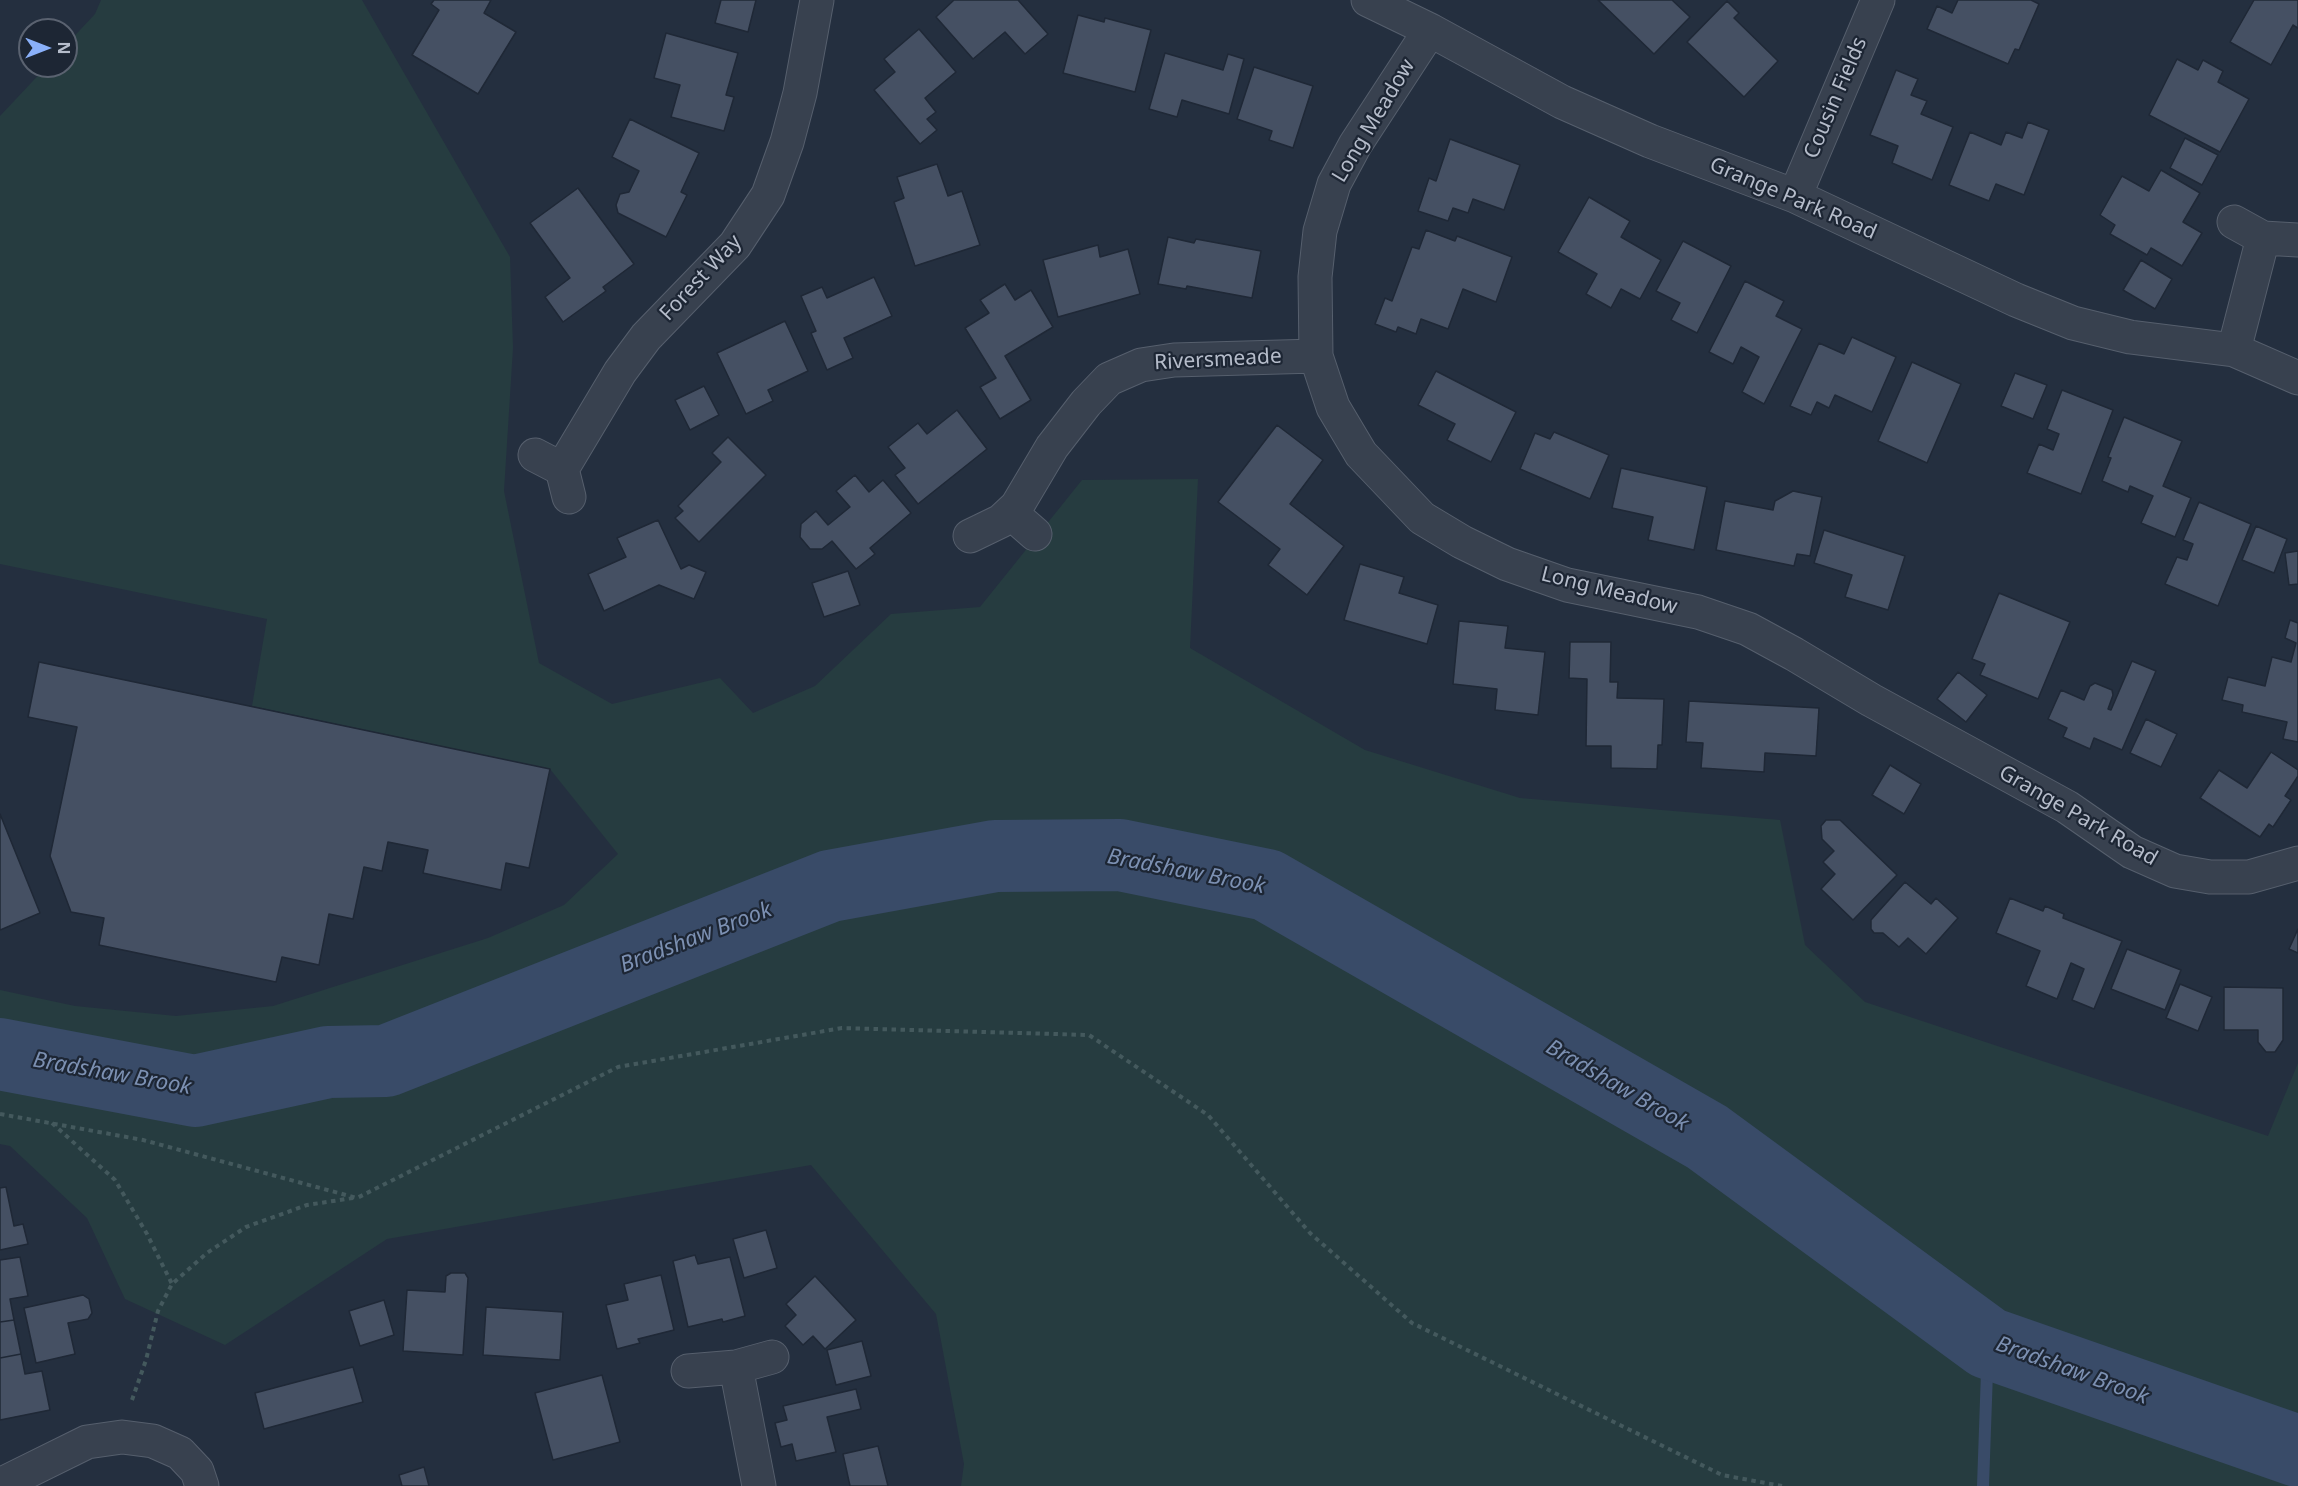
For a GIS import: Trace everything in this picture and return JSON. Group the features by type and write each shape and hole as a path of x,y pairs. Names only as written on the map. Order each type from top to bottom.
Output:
{"street":[{"name":"Forest Way","path":"556,474 620,372 646,337 735,245 768,195 787,142 800,93 817,0"},
{"name":"Grange Park Road","path":"1368,0 1430,30 1572,106 1650,141 1795,196 2016,300 2073,323 2130,337 2234,350 2298,378"},
{"name":"Cousin Fields","path":"1795,196 1878,0"},
{"name":"Long Meadow","path":"1430,30 1355,145 1335,184 1320,231 1315,277 1316,356 1333,407 1361,454 1422,518 1462,542 1507,564 1567,585 1698,612 1748,629 1871,700"},
{"path":"2234,222 2263,238 2298,240"},
{"path":"2234,350 2263,238"},
{"name":"Riversmeade","path":"970,536 1001,521 1017,507 1052,447 1108,379 1141,365 1174,360 1316,356"},
{"path":"1011,513 1035,534"},
{"name":"Grange Park Road","path":"1871,700 2067,807 2132,852 2175,871 2210,877 2249,877 2298,863"},
{"path":"688,1371 736,1366 772,1357"},
{"path":"736,1366 759,1486"},
{"path":"0,1485 87,1442 122,1437 153,1441 180,1453 197,1471 202,1486"}],"path":[{"path":"122,1437 129,1406 146,1360 158,1311 172,1284 207,1253 246,1227 307,1205 357,1198 618,1067 842,1028 1089,1035 1208,1115 1310,1233 1412,1323 1722,1475 1782,1486"},
{"path":"0,1114 143,1140 357,1198"},
{"path":"52,1123 115,1180 147,1234 172,1284"}],"green space":[{"path":"101,0 362,0 510,257 513,348 504,491 539,663 612,704 720,678 753,713 815,686 891,614 980,607 1082,480 1198,479 1190,648 1365,750 1520,798 1780,820 1805,945 1865,1002 2268,1136 2298,1063 2298,1486 961,1486 964,1464 936,1314 811,1165 387,1239 225,1345 125,1299 87,1218 10,1146 0,1144 0,990 75,1006 176,1016 273,1006 488,938 564,905 618,854 550,769 252,706 267,619 0,564 0,116 36,78 78,78 78,32 95,14"}],"building":[{"path":"434,0 491,0 484,13 516,32 478,94 412,55 439,10 431,4"},
{"path":"721,0 756,0 748,32 715,23"},
{"path":"954,0 1018,0 1048,34 1025,54 1005,32 973,59 936,17"},
{"path":"1598,0 1672,0 1690,17 1654,54"},
{"path":"1958,0 2031,0 2039,4 2019,50 2015,49 2008,64 1927,29 1937,6 1952,13"},
{"path":"2254,0 2298,0 2298,28 2293,25 2271,65 2230,42"},
{"path":"1727,1 1739,13 1734,18 1778,61 1744,97 1687,42"},
{"path":"1078,15 1104,22 1105,18 1151,30 1135,92 1063,73"},
{"path":"919,29 956,72 925,98 936,112 927,119 937,130 920,144 874,90 895,72 884,59"},
{"path":"666,33 738,53 726,95 734,97 724,131 671,117 680,85 654,78"},
{"path":"1165,53 1223,70 1228,54 1244,59 1229,114 1182,100 1177,117 1149,109"},
{"path":"2177,59 2198,70 2203,60 2223,71 2218,82 2249,99 2220,152 2149,115"},
{"path":"1254,67 1313,86 1293,148 1269,140 1272,131 1237,119"},
{"path":"1896,70 1918,79 1911,95 1927,101 1921,114 1953,127 1932,180 1892,163 1898,146 1870,135"},
{"path":"630,119 699,153 681,192 687,195 666,237 618,213 616,205 620,194 629,192 639,171 612,157"},
{"path":"2028,122 2049,130 2024,195 1996,184 1989,201 1949,185 1970,132 2001,145 2006,132 2022,138"},
{"path":"2185,138 2218,155 2202,185 2170,168"},
{"path":"1450,139 1520,165 1504,210 1473,199 1468,213 1453,208 1448,221 1418,211 1429,178 1436,181"},
{"path":"937,164 948,196 962,191 980,245 915,266 894,202 904,198 897,177"},
{"path":"2161,170 2200,193 2183,222 2202,233 2182,266 2151,248 2147,255 2110,234 2115,225 2100,215 2122,176 2149,191"},
{"path":"578,188 634,264 603,287 606,291 563,322 545,297 570,278 530,223"},
{"path":"1589,197 1630,221 1621,237 1661,260 1640,299 1621,289 1611,308 1586,294 1597,274 1558,252"},
{"path":"1426,230 1455,241 1457,236 1512,257 1496,302 1463,289 1448,329 1421,319 1416,334 1398,327 1396,332 1375,324 1385,298 1392,301 1412,247 1419,249"},
{"path":"1168,237 1194,243 1196,239 1261,251 1252,298 1187,286 1186,289 1158,284"},
{"path":"1683,241 1731,266 1697,333 1671,320 1680,303 1656,291"},
{"path":"1098,245 1100,257 1128,249 1140,294 1058,317 1043,260"},
{"path":"2141,260 2172,279 2155,309 2123,290"},
{"path":"874,277 892,316 844,338 853,358 827,370 811,333 816,331 801,296 822,287 827,298"},
{"path":"1745,281 1784,301 1776,316 1802,329 1764,404 1742,392 1759,357 1741,347 1733,364 1709,352"},
{"path":"1005,284 1015,300 1031,290 1053,327 1005,356 1031,400 1000,419 980,387 996,378 965,328 989,313 980,300"},
{"path":"785,321 808,371 768,390 773,401 746,414 717,353"},
{"path":"1852,337 1896,357 1872,412 1835,395 1829,408 1817,402 1811,415 1790,406 1819,343 1844,354"},
{"path":"1912,362 1961,384 1927,463 1878,441"},
{"path":"1436,371 1516,412 1491,462 1447,440 1455,424 1418,405"},
{"path":"2015,373 2047,385 2033,419 2001,406"},
{"path":"704,386 719,415 690,430 675,400"},
{"path":"2062,390 2113,410 2081,494 2027,473 2039,444 2053,450 2059,434 2047,429"},
{"path":"957,410 987,449 918,504 895,475 905,468 888,447 918,423 927,434"},
{"path":"2124,417 2182,441 2163,486 2191,498 2175,537 2141,523 2153,496 2130,486 2128,492 2102,481 2111,458 2108,457"},
{"path":"1277,425 1323,460 1290,504 1344,546 1307,595 1268,565 1280,549 1218,502"},
{"path":"1554,432 1609,455 1590,499 1520,469 1535,433 1550,439"},
{"path":"728,437 766,475 699,542 675,518 683,511 678,506 721,462 712,453"},
{"path":"1621,468 1707,487 1694,550 1648,540 1653,517 1612,508"},
{"path":"855,475 869,492 883,480 911,513 870,548 875,554 856,569 832,541 822,549 810,549 800,537 801,524 816,511 828,525 850,507 836,491"},
{"path":"1793,491 1822,497 1810,556 1797,554 1794,566 1716,550 1725,501 1773,510 1775,501"},
{"path":"2199,502 2251,524 2218,606 2165,584 2177,557 2187,560 2193,544 2183,540"},
{"path":"658,520 681,569 689,565 706,572 694,599 659,585 604,611 588,574 626,557 617,538"},
{"path":"2256,526 2287,539 2274,573 2242,560"},
{"path":"1824,530 1905,556 1888,610 1845,597 1852,575 1814,563"},
{"path":"2298,551 2298,584 2289,585 2285,553"},
{"path":"1360,564 1404,577 1399,593 1438,605 1427,644 1344,620"},
{"path":"848,571 860,605 824,617 812,583"},
{"path":"1999,593 2070,622 2038,699 1980,675 1985,664 1972,659"},
{"path":"2290,620 2298,623 2298,742 2283,739 2287,722 2242,712 2243,705 2222,700 2228,677 2265,686 2272,657 2291,662 2296,643 2285,638"},
{"path":"1459,621 1508,626 1505,648 1545,652 1538,715 1495,710 1497,689 1453,684"},
{"path":"1570,642 1611,642 1610,682 1618,682 1617,698 1664,699 1662,745 1658,745 1657,769 1611,768 1611,746 1586,746 1587,679 1569,678"},
{"path":"2132,661 2156,671 2122,750 2094,738 2090,749 2063,737 2067,728 2048,719 2061,690 2084,700 2090,686 2095,683 2112,690 2113,695 2108,709 2111,710"},
{"path":"39,662 550,769 529,868 506,863 501,890 423,873 428,850 388,842 382,871 364,867 353,919 329,914 319,965 282,957 276,982 99,945 104,918 71,912 50,856 77,727 28,717"},
{"path":"1958,672 1987,695 1966,722 1937,699"},
{"path":"1689,701 1819,708 1816,756 1765,753 1764,772 1701,768 1703,743 1686,742"},
{"path":"2146,719 2177,734 2161,767 2130,753"},
{"path":"2271,752 2298,770 2298,776 2285,796 2291,800 2273,827 2269,824 2260,837 2200,798 2219,770 2247,788"},
{"path":"1890,765 1921,784 1904,814 1872,795"},
{"path":"0,814 40,913 0,930"},
{"path":"1826,820 1840,820 1897,875 1853,920 1821,889 1835,874 1823,862 1834,851 1822,839 1821,826"},
{"path":"1905,882 1931,904 1936,898 1958,918 1926,954 1908,938 1899,947 1883,933 1874,933 1871,929 1871,920"},
{"path":"2010,898 2043,911 2045,906 2064,914 2063,918 2122,941 2094,1009 2072,1000 2084,969 2071,963 2057,999 2026,986 2040,951 1996,933"},
{"path":"2298,929 2298,953 2289,949"},
{"path":"2127,949 2181,970 2165,1010 2111,989"},
{"path":"2180,984 2212,997 2198,1031 2166,1018"},
{"path":"2224,987 2283,988 2283,1040 2275,1052 2266,1052 2258,1042 2258,1030 2224,1030"},
{"path":"6,1187 14,1226 23,1224 28,1244 0,1250 0,1188"},
{"path":"766,1230 777,1268 744,1278 733,1239"},
{"path":"695,1255 698,1264 730,1257 745,1316 688,1327 673,1261"},
{"path":"20,1257 28,1296 10,1299 14,1320 0,1322 0,1260"},
{"path":"451,1273 465,1273 468,1278 463,1355 403,1351 407,1290 445,1292 446,1276"},
{"path":"661,1275 674,1330 638,1339 640,1343 617,1349 606,1305 628,1300 624,1284"},
{"path":"815,1276 856,1320 825,1349 813,1336 803,1345 785,1326 796,1315 786,1304"},
{"path":"83,1295 89,1299 92,1313 88,1319 68,1323 75,1354 36,1363 24,1308"},
{"path":"384,1300 394,1335 360,1346 349,1311"},
{"path":"486,1307 563,1312 560,1360 483,1355"},
{"path":"14,1320 21,1354 0,1358 0,1322"},
{"path":"862,1341 871,1376 836,1385 827,1350"},
{"path":"21,1354 25,1374 42,1371 50,1410 0,1420 0,1358"},
{"path":"353,1367 363,1402 264,1429 255,1393"},
{"path":"602,1375 620,1442 553,1460 535,1393"},
{"path":"856,1389 861,1409 827,1417 836,1452 796,1461 792,1444 781,1447 775,1423 787,1420 783,1406"},
{"path":"878,1446 888,1486 850,1486 843,1454"},
{"path":"424,1467 429,1486 402,1486 399,1475"}],"waterway":[{"name":"Bradshaw Brook","path":"0,1054 195,1091 328,1062 386,1061 830,886 995,856 1120,855 1267,885 1707,1137 1988,1343 2298,1451"},
{"path":"1983,1486 1988,1343"}]}
